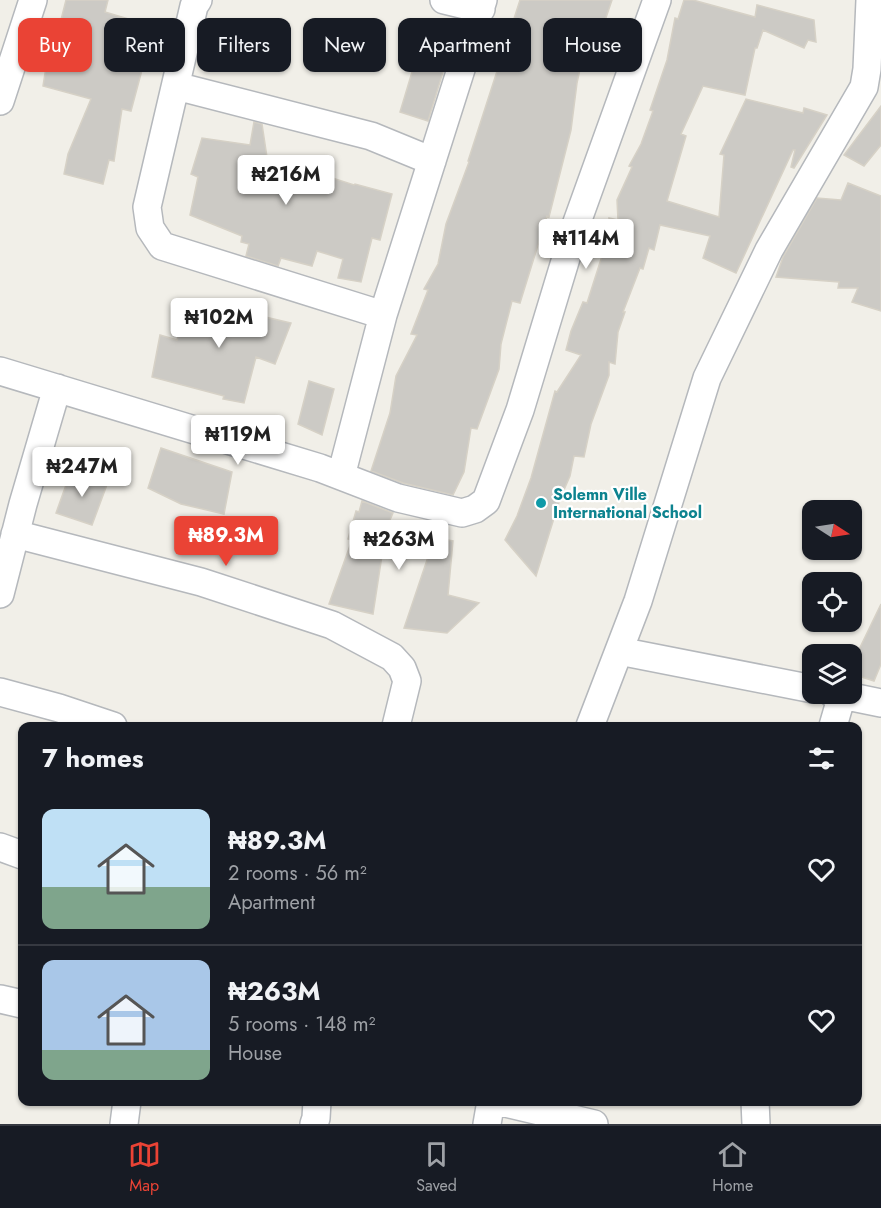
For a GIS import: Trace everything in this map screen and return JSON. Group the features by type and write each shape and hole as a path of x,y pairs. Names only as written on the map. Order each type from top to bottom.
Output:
{"street":[{"path":"1,94 33,0"},
{"path":"198,0 194,6 147,207 150,228 162,246 383,315"},
{"path":"341,476 383,315 482,4 444,0"},
{"path":"0,371 320,468 398,498 462,513 475,509 486,501 520,410 576,225 657,0"},
{"path":"592,722 638,601 707,378 769,250 864,87 870,0"},
{"path":"176,86 371,136 432,161"},
{"path":"0,594 57,388"},
{"path":"15,534 201,582 332,625 392,657 402,668 407,681 397,722"},
{"path":"619,651 802,687"},
{"path":"0,692 100,722"},
{"path":"862,699 881,703"},
{"path":"834,722 836,704"},
{"path":"0,847 18,854"},
{"path":"0,999 18,1003"},
{"path":"123,1124 126,1106"},
{"path":"314,1124 316,1106"},
{"path":"487,1124 490,1106"},
{"path":"518,1106 594,1124"},
{"path":"755,1106 756,1124"}],"building":[{"path":"66,0 108,0 105,12 125,18 104,18 104,72 141,72 131,111 122,109 114,161 109,160 103,184 64,174 68,154 91,99 43,86 45,72 92,72 92,18 61,18"},
{"path":"520,0 612,0 606,18 543,18 543,72 579,72 571,130 549,217 547,216 520,303 512,301 501,344 499,369 477,429 471,428 464,472 453,495 403,483 371,471 390,413 396,376 417,335 411,334 428,290 424,289 438,264 446,224 469,162 497,72 531,72 531,18 514,18"},
{"path":"684,0 693,0 755,17 757,5 814,20 816,42 808,40 804,48 763,30 757,48 755,48 745,95 703,86 681,134 686,136 667,201 719,217 724,155 720,154 746,99 803,113 804,108 827,115 794,168 791,167 795,150 793,150 736,273 703,258 710,236 660,225 654,250 649,248 643,269 640,268 623,312 625,312 618,332 615,364 609,362 609,375 591,424 584,457 574,456 570,476 560,499 536,576 505,540 531,478 555,391 557,392 581,355 566,350 571,331 583,302 587,303 609,234 609,218 618,220 617,200 653,111 650,110 667,60 675,18 678,19"},
{"path":"412,72 443,72 428,121 400,112"},
{"path":"881,106 881,145 864,166 844,155"},
{"path":"254,122 262,124 267,157 354,185 392,194 380,240 372,238 361,282 338,278 343,259 317,251 312,266 281,258 278,266 246,256 249,244 241,242 242,236 190,215 198,177 191,174 202,138 250,145"},
{"path":"848,183 881,196 881,311 852,302 858,288 838,288 839,282 776,277 783,257 817,198 841,200"},
{"path":"188,299 291,323 275,364 256,357 244,403 223,399 224,396 152,377 160,335 177,340"},
{"path":"309,381 334,389 322,435 298,424"},
{"path":"161,448 232,472 224,514 181,504 148,488"},
{"path":"71,471 108,482 92,525 56,513"},
{"path":"362,501 393,513 390,520 441,539 453,541 448,595 479,603 447,633 404,628 428,557 383,549 373,614 329,604 352,540 348,539 356,511 359,512"},
{"path":"881,604 881,664 874,681 862,677 862,644"}],"place":[{"name":"Solemn Ville International School","path":"541,503"}]}
